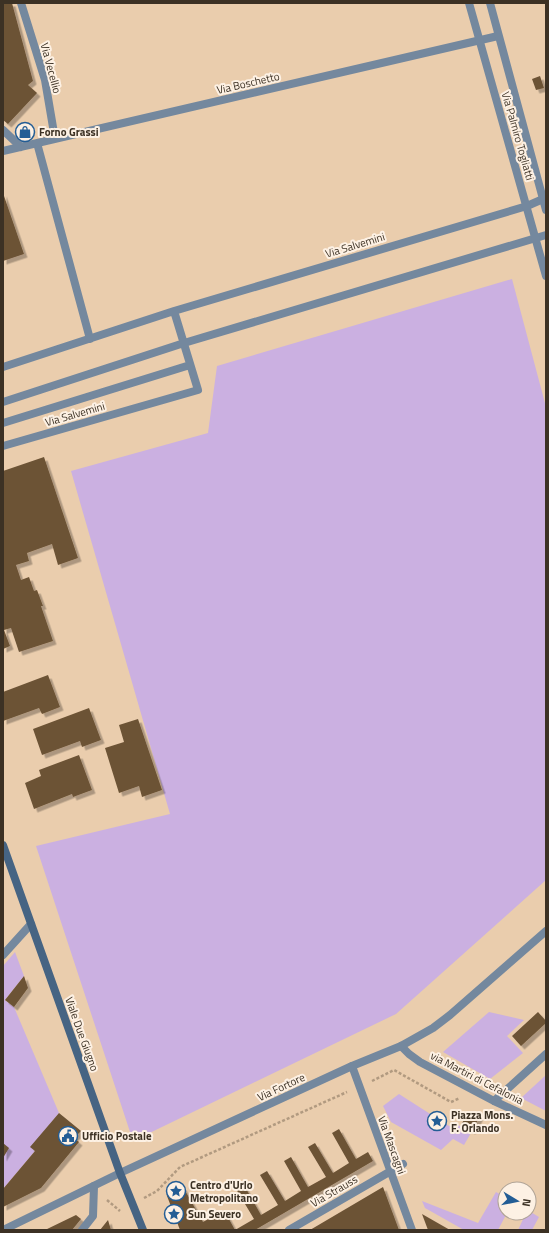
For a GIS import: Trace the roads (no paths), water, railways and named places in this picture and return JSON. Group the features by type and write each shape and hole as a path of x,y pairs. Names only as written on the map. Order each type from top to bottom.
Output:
{"main road":[{"name":"Viale Due Giugno","path":"3,845 120,1173 143,1230"}],"street":[{"name":"Via Vecellio","path":"21,3 45,80 54,139"},
{"name":"Via Palmiro Togliatti","path":"468,3 546,276"},
{"name":"Via Palmiro Togliatti","path":"490,3 546,210"},
{"name":"Via Boschetto","path":"3,151 479,42 498,36"},
{"path":"3,130 21,147"},
{"path":"38,143 90,339"},
{"name":"Via Salvemini","path":"3,367 174,311 527,206 543,199"},
{"path":"3,402 184,343 535,238 546,236"},
{"name":"Via Salvemini","path":"3,446 198,390 174,311"},
{"name":"Via Salvemini","path":"3,423 190,365"},
{"path":"3,955 31,924"},
{"name":"Via Fortore","path":"3,1230 120,1173 352,1066 401,1046 433,1028 450,1015 546,931"},
{"name":"via Martiri di Cefalonia","path":"401,1046 420,1062 494,1101 546,1125"},
{"path":"494,1101 546,1054"},
{"name":"Via Mascagni","path":"352,1066 412,1230"},
{"name":"Via Strauss","path":"289,1230 403,1164"},
{"path":"82,1230 93,1216 94,1186"}],"place":[{"name":"Forno Grassi","path":"25,132"},
{"name":"Piazza Mons. F. Orlando","path":"437,1121"},
{"name":"Ufficio Postale","path":"68,1136"},
{"name":"Centro d'Urlo Metropolitano","path":"176,1191"},
{"name":"Sun Severo","path":"174,1214"}]}
